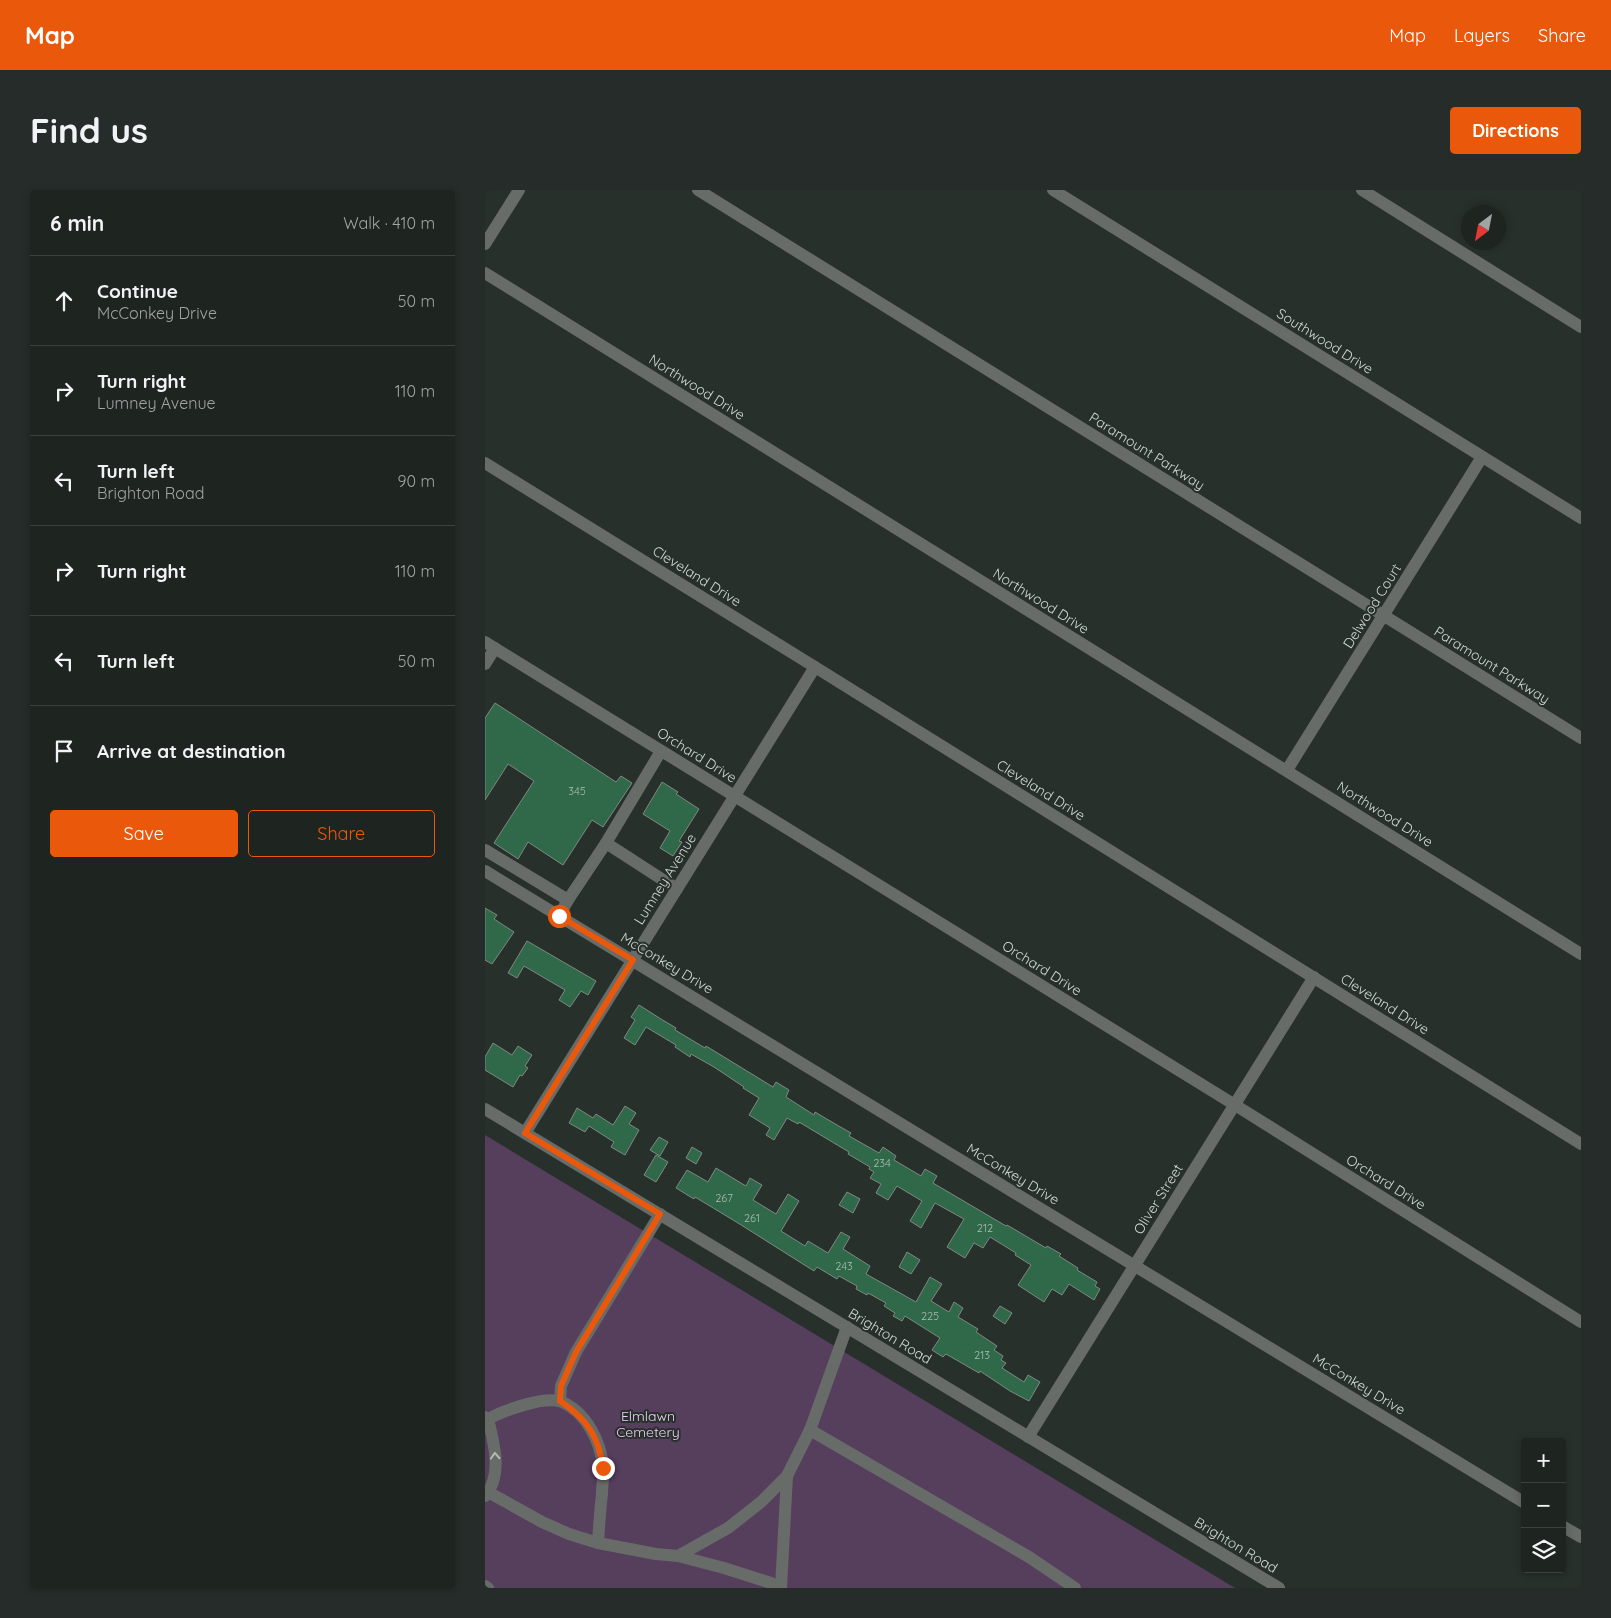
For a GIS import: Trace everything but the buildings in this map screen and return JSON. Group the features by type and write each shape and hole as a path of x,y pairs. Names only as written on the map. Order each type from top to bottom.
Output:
{"street":[{"path":"485,244 519,190"},
{"name":"Paramount Parkway","path":"698,190 1581,738"},
{"name":"Southwood Drive","path":"1053,190 1581,518"},
{"path":"1362,190 1581,327"},
{"name":"Northwood Drive","path":"485,273 1581,954"},
{"name":"Delwood Court","path":"1287,770 1482,457"},
{"name":"Cleveland Drive","path":"485,463 1581,1144"},
{"path":"485,664 490,645"},
{"name":"Orchard Drive","path":"490,645 1235,1105 1581,1322"},
{"name":"Lumney Avenue","path":"525,1133 815,667"},
{"path":"559,916 606,843 661,750"},
{"path":"606,843 677,889"},
{"path":"485,850 568,900"},
{"name":"McConkey Drive","path":"485,871 1521,1501"},
{"name":"Oliver Street","path":"1028,1437 1314,978"},
{"name":"Brighton Road","path":"485,1109 1279,1588"},
{"path":"560,1401 561,1386 576,1352 660,1214"},
{"path":"678,1556 728,1528 761,1502 787,1476 810,1430 847,1327"},
{"path":"598,1543 603,1468 599,1447 593,1433 583,1419 560,1401 523,1405 487,1418 494,1442 495,1460 495,1476 487,1494 569,1534 598,1543 656,1554 678,1556 732,1570 781,1588 787,1476"},
{"path":"810,1430 1029,1557 1075,1588"},
{"path":"1565,1528 1581,1537"}],"green space":[{"name":"Elmlawn Cemetery","path":"485,1135 1235,1588 485,1588"}],"route":[{"path":"559,916 633,960 525,1133 660,1214 576,1352 561,1386 560,1401 583,1419 593,1433 599,1447 603,1468"}]}
